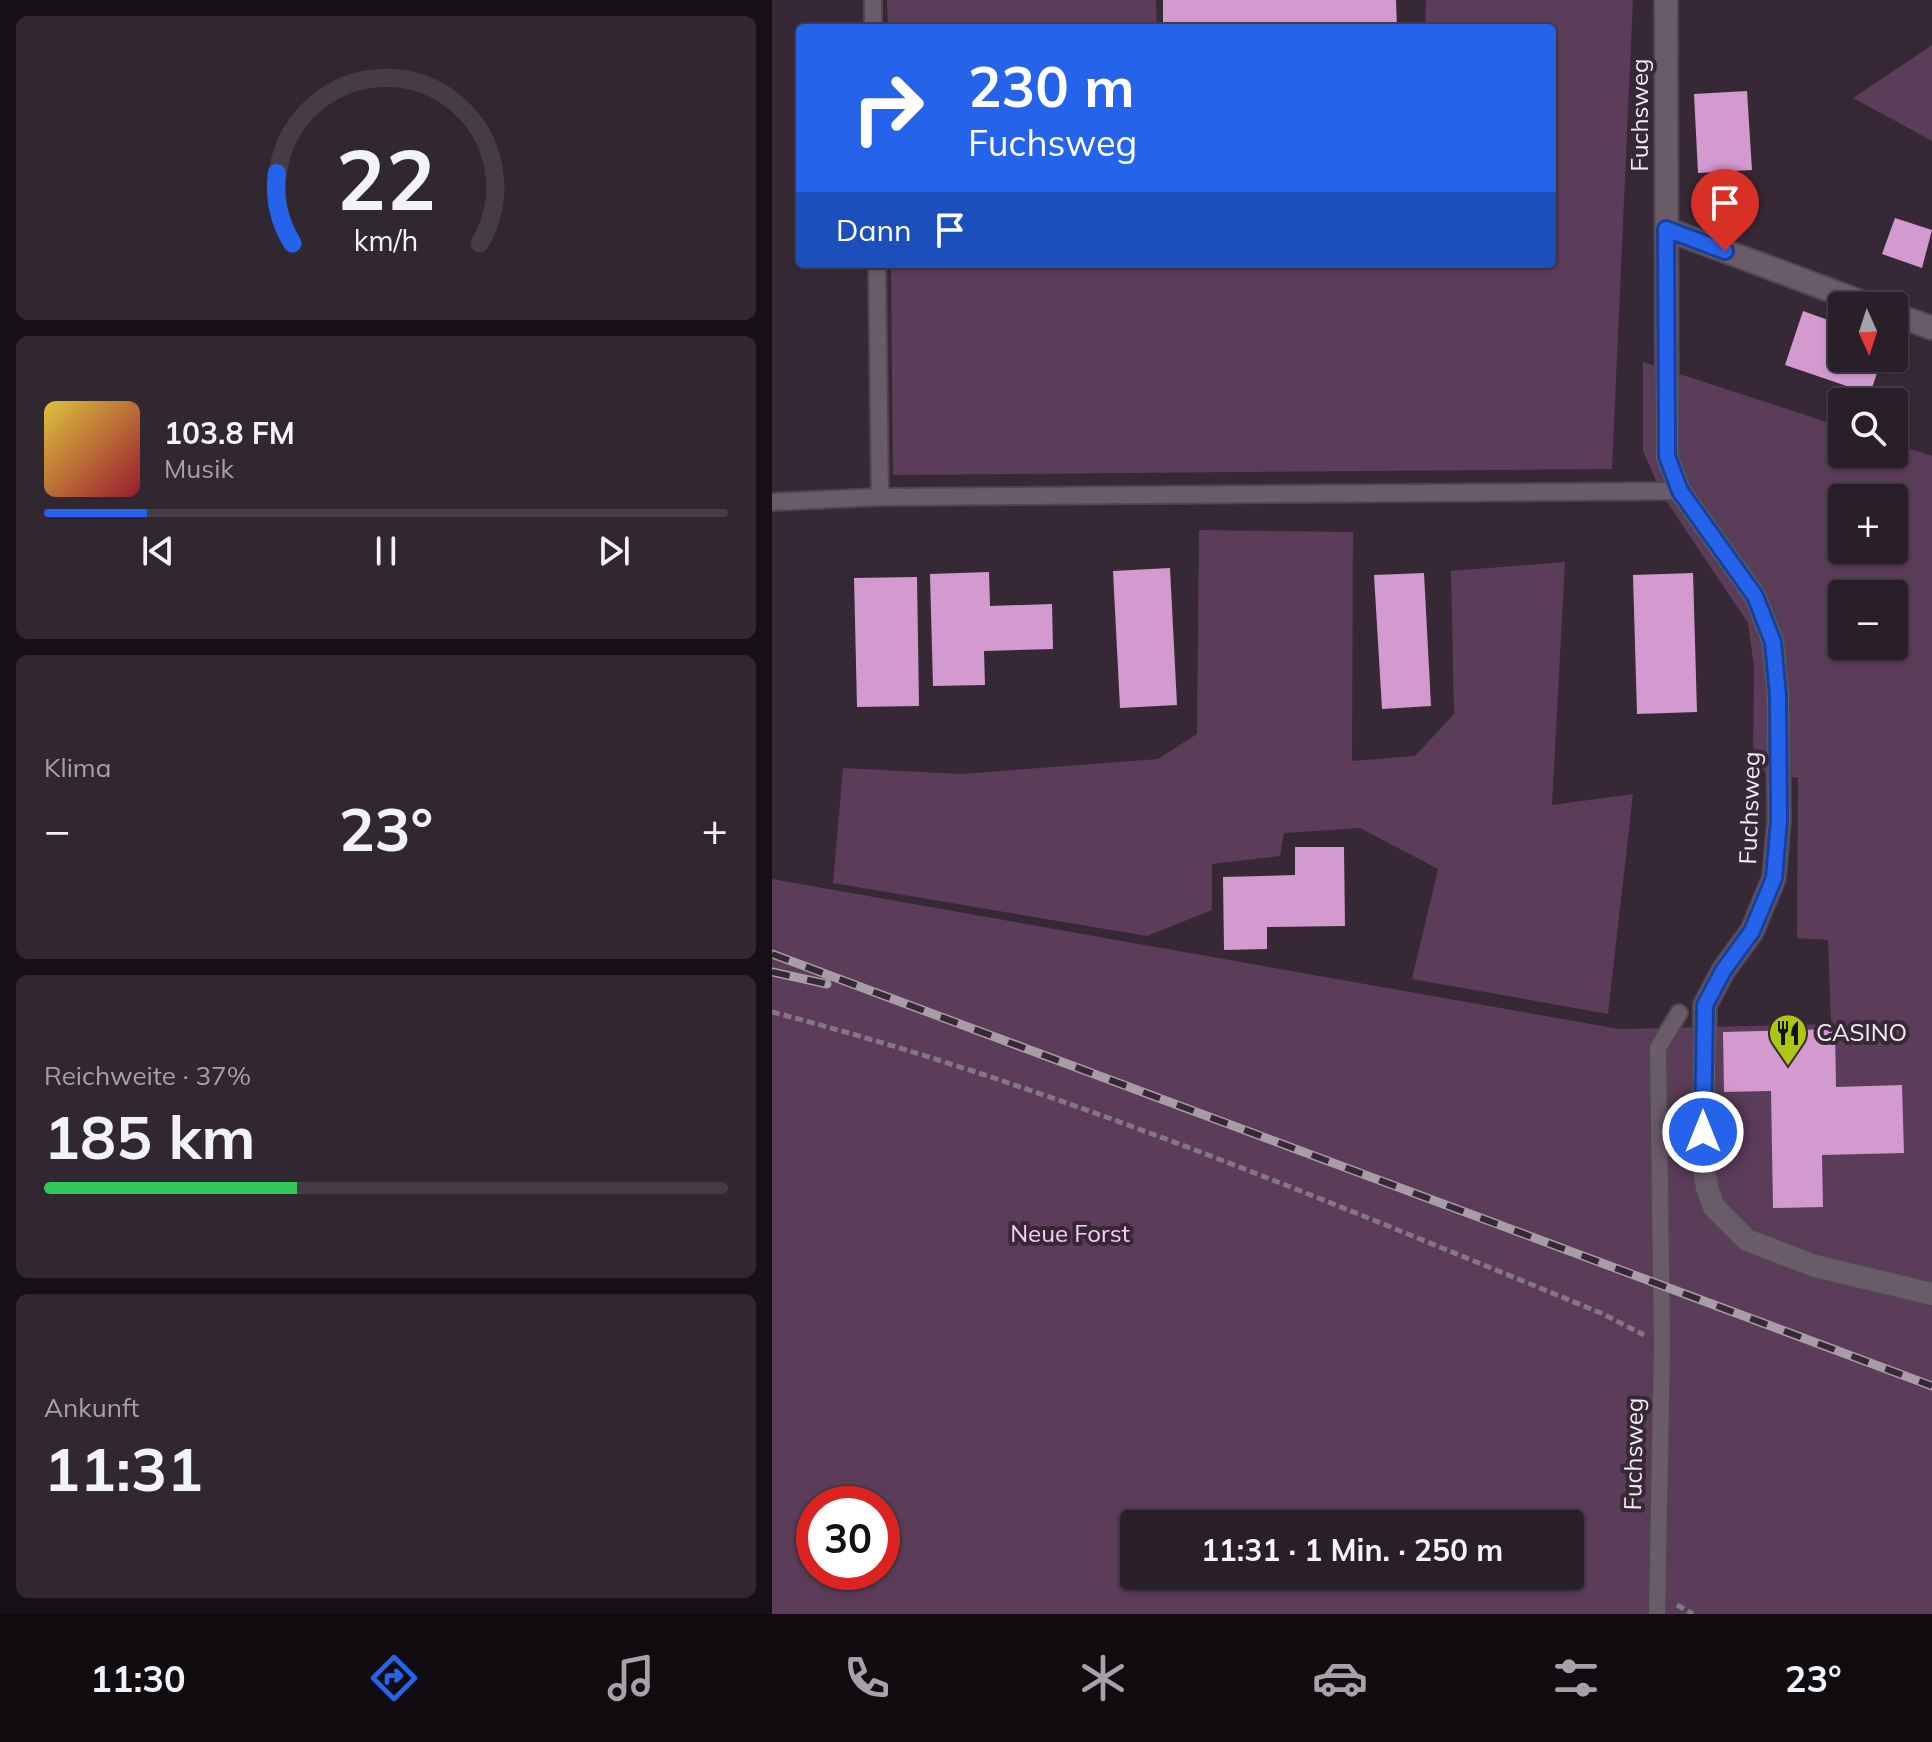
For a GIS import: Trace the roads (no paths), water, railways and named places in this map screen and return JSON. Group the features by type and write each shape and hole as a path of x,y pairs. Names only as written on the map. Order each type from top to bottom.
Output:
{"street":[{"name":"Fuchsweg","path":"1666,0 1664,418 1667,456 1680,491 1755,596 1773,642 1778,696 1779,821 1774,878 1752,931 1723,971 1705,1005 1703,1161 1707,1188 1714,1207 1747,1240 1815,1266 1932,1294"},
{"path":"1666,229 1835,292"},
{"path":"1908,319 1932,328"}],"lane":[{"path":"873,0 873,24"},
{"path":"877,268 880,497"},
{"path":"772,502 880,497 1680,491"},
{"name":"Fuchsweg","path":"1657,1614 1662,1344 1658,1048 1679,1013"}],"railway":[{"path":"772,954 1932,1386"},
{"path":"772,972 827,984"}],"place":[{"name":"CASINO","path":"1788,1067"}],"park label":[{"name":"Neue Forst","path":"1070,1234"}]}
